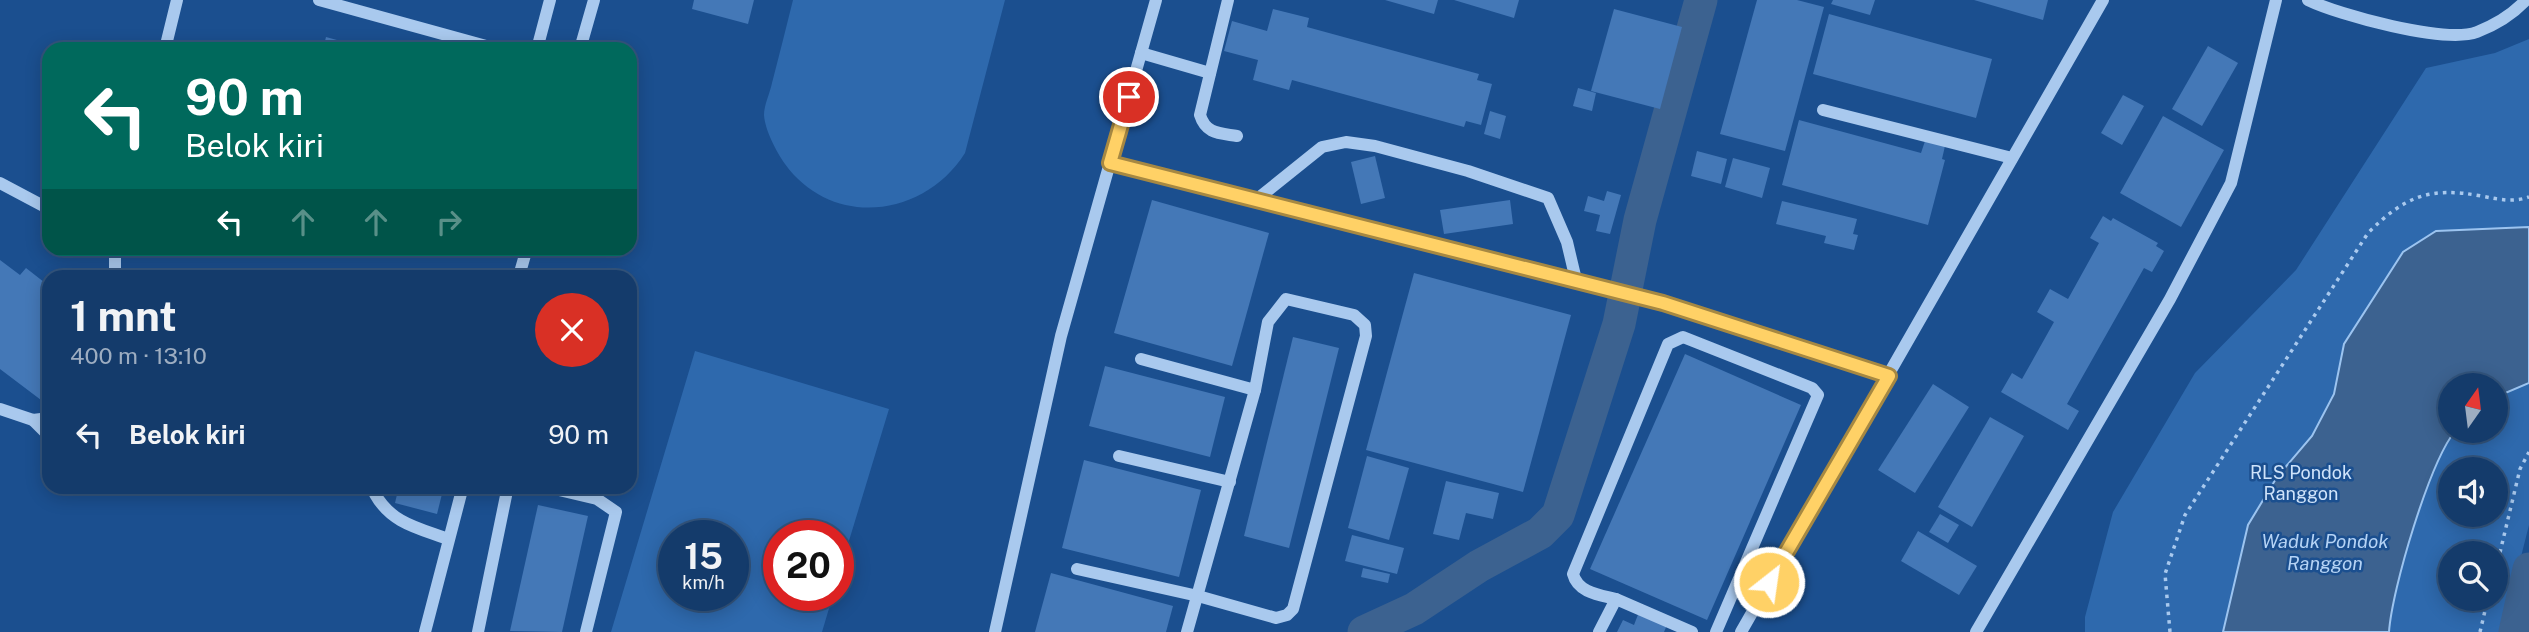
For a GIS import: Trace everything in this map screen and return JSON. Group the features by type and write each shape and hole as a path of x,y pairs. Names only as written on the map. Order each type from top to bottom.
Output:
{"lane":[{"path":"167,42 177,0"},
{"path":"319,0 472,42"},
{"path":"539,42 550,0"},
{"path":"582,42 594,0"},
{"path":"995,632 1062,336 1156,0"},
{"path":"1228,0 1200,115 1203,126 1211,132 1237,136"},
{"path":"1744,631 2103,0"},
{"path":"1976,632 2170,299 2231,183 2276,0"},
{"path":"2308,0 2352,18 2424,31 2474,33 2515,12 2526,0"},
{"path":"1141,53 1210,73"},
{"path":"1823,110 2012,158"},
{"path":"1256,200 1322,147 1346,142 1375,146 1468,171 1548,198 1567,242 1576,280"},
{"path":"1110,163 1663,303 1889,376"},
{"path":"0,183 42,205"},
{"path":"1077,569 1198,596 1276,618 1287,615 1293,609 1366,336 1365,326 1354,315 1286,299 1268,322 1255,390 1198,596 1187,632"},
{"path":"1692,632 1616,599 1585,591 1576,582 1573,574 1668,344 1683,337 1812,388 1818,395 1716,632"},
{"path":"1141,359 1255,390"},
{"path":"0,409 33,420 42,419"},
{"path":"33,420 42,429"},
{"path":"1119,456 1230,482"},
{"path":"375,494 383,509 397,520 448,539"},
{"path":"429,631 448,539 461,494"},
{"path":"478,632 506,494"},
{"path":"576,494 597,499 616,512 617,522 586,632"},
{"path":"1599,632 1616,599"}],"path":[{"path":"2170,632 2165,574 2186,515 2368,233 2390,211 2428,194 2469,193 2510,201 2529,197"},
{"path":"2503,541 2520,469 2529,452"},
{"path":"2480,632 2485,611"}],"green space":[{"path":"793,0 1005,0 965,153 947,175 926,191 902,202 877,207 852,206 827,199 805,185 785,164 766,127 764,115"},
{"name":"RLS Pondok Ranggon","path":"2529,39 2529,525 2508,608 2508,541 2438,541 2438,611 2507,611 2502,632 2085,632 2085,617 2113,512 2195,373 2296,270 2426,68 2495,53"},
{"path":"695,351 889,409 854,524 854,520 763,520 763,611 828,611 822,632 611,632"}],"water":[{"name":"Waduk Pondok Ranggon","path":"2529,227 2529,383 2508,392 2508,373 2438,373 2438,443 2448,443 2438,457 2413,528 2397,587 2389,632 2223,632 2248,525 2277,477 2312,436 2334,394 2344,344 2403,252 2436,231"}],"building":[{"path":"694,0 754,0 748,24 692,9"},
{"path":"1385,0 1438,0 1434,14"},
{"path":"1454,0 1519,0 1514,18"},
{"path":"1757,0 1797,0 1824,7 1785,151 1720,134"},
{"path":"1833,0 1875,0 1870,15 1831,4"},
{"path":"1974,0 2048,0 2043,20"},
{"path":"1273,9 1309,18 1307,27 1479,74 1477,80 1492,84 1481,125 1466,121 1464,127 1292,80 1289,90 1253,80 1258,60 1224,51 1232,21 1267,31"},
{"path":"1614,9 1682,27 1660,109 1591,91"},
{"path":"1829,14 1992,59 1976,118 1813,74"},
{"path":"326,37 344,42 325,42"},
{"path":"2208,46 2238,63 2202,126 2172,109"},
{"path":"1578,88 1596,93 1592,111 1573,106"},
{"path":"2123,95 2144,106 2122,145 2101,133"},
{"path":"1490,111 1506,116 1500,139 1484,134"},
{"path":"2163,116 2224,150 2181,227 2120,193"},
{"path":"1799,120 1921,153 1925,141 1945,146 1942,159 1945,160 1928,225 1782,185"},
{"path":"1697,151 1727,159 1721,184 1691,176"},
{"path":"1375,156 1385,198 1361,204 1351,162"},
{"path":"1733,158 1770,168 1762,198 1725,187"},
{"path":"1607,191 1621,195 1610,234 1596,231 1600,215 1584,211 1588,196 1604,201"},
{"path":"1152,200 1269,233 1232,366 1114,333"},
{"path":"1510,200 1513,224 1444,234 1440,210"},
{"path":"1782,201 1857,219 1853,234 1858,235 1854,250 1824,243 1826,236 1776,224"},
{"path":"2103,216 2111,221 2113,218 2158,243 2156,246 2164,251 2152,272 2144,268 2067,404 2079,411 2068,430 2001,392 2012,373 2022,379 2054,322 2037,312 2050,289 2068,299 2099,243 2090,238"},
{"path":"0,260 20,275 26,268 42,281 42,399 0,369"},
{"path":"1414,273 1571,315 1523,492 1366,450"},
{"path":"1293,337 1339,348 1289,548 1244,536"},
{"path":"1685,354 1801,405 1707,620 1590,569"},
{"path":"1105,366 1225,397 1210,457 1089,426"},
{"path":"1933,384 1969,407 1915,493 1878,470"},
{"path":"1990,417 2024,436 1972,527 1938,507"},
{"path":"1367,456 1409,468 1389,540 1348,528"},
{"path":"1084,460 1201,490 1179,577 1062,548"},
{"path":"1446,481 1499,493 1493,519 1466,513 1459,540 1433,534"},
{"path":"397,494 442,494 437,514 395,503"},
{"path":"538,505 588,516 562,632 510,631"},
{"path":"1940,514 1959,525 1948,543 1929,532"},
{"path":"1918,531 1977,566 1959,595 1901,561"},
{"path":"1352,535 1404,548 1397,574 1345,561"},
{"path":"1363,568 1390,574 1388,583 1361,577"},
{"path":"1051,573 1173,606 1166,632 1035,632"},
{"path":"1639,612 1667,625 1664,632 1617,632 1623,620 1634,625"}],"waterway":[{"path":"1364,632 1414,609 1479,566 1540,533 1558,515 1619,324 1640,220 1701,0"},
{"path":"2515,632 2529,569"}],"route":[{"path":"1129,97 1110,163 1663,303 1889,376 1769,582"}]}
